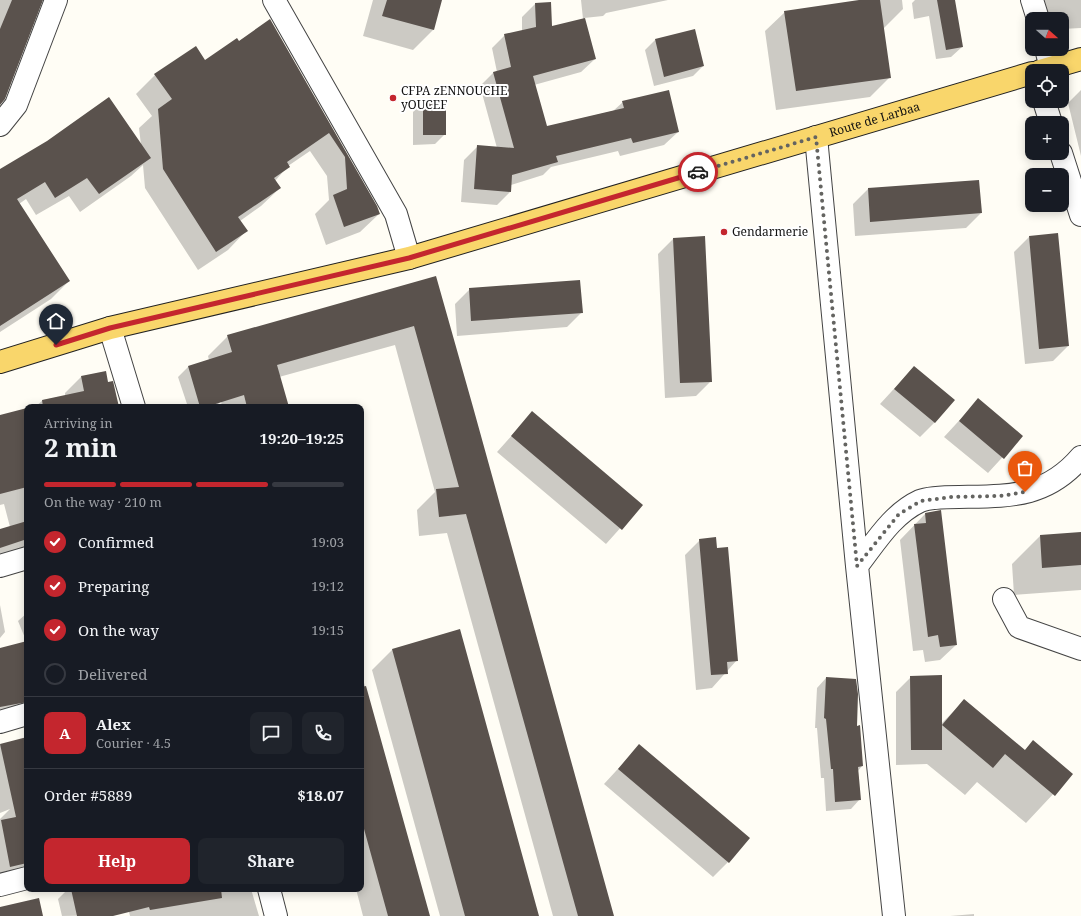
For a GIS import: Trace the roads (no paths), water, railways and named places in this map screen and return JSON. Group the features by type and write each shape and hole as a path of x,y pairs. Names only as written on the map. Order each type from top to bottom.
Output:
{"main road":[{"name":"Route de Larbaa","path":"1048,64 1081,59"},
{"name":"Route de Larbaa","path":"0,362 110,328 409,258 816,137 1025,70"}],"street":[{"path":"0,125 16,105 56,0"},
{"path":"274,0 396,214 409,258"},
{"path":"1032,0 1036,12"},
{"path":"816,137 857,566 894,916"},
{"path":"1063,160 1081,215"},
{"path":"110,328 133,404"},
{"path":"857,566 899,514 921,501 951,497 1000,496 1037,490 1068,471 1081,456"},
{"path":"0,566 24,559"},
{"path":"1004,599 1018,627 1081,649"},
{"path":"0,722 24,715"},
{"path":"0,885 24,879"},
{"path":"270,892 276,916"}],"place":[{"name":"CFPA zENNOUCHE yOUCEF","path":"393,98"},
{"name":"Gendarmerie","path":"724,232"}]}
